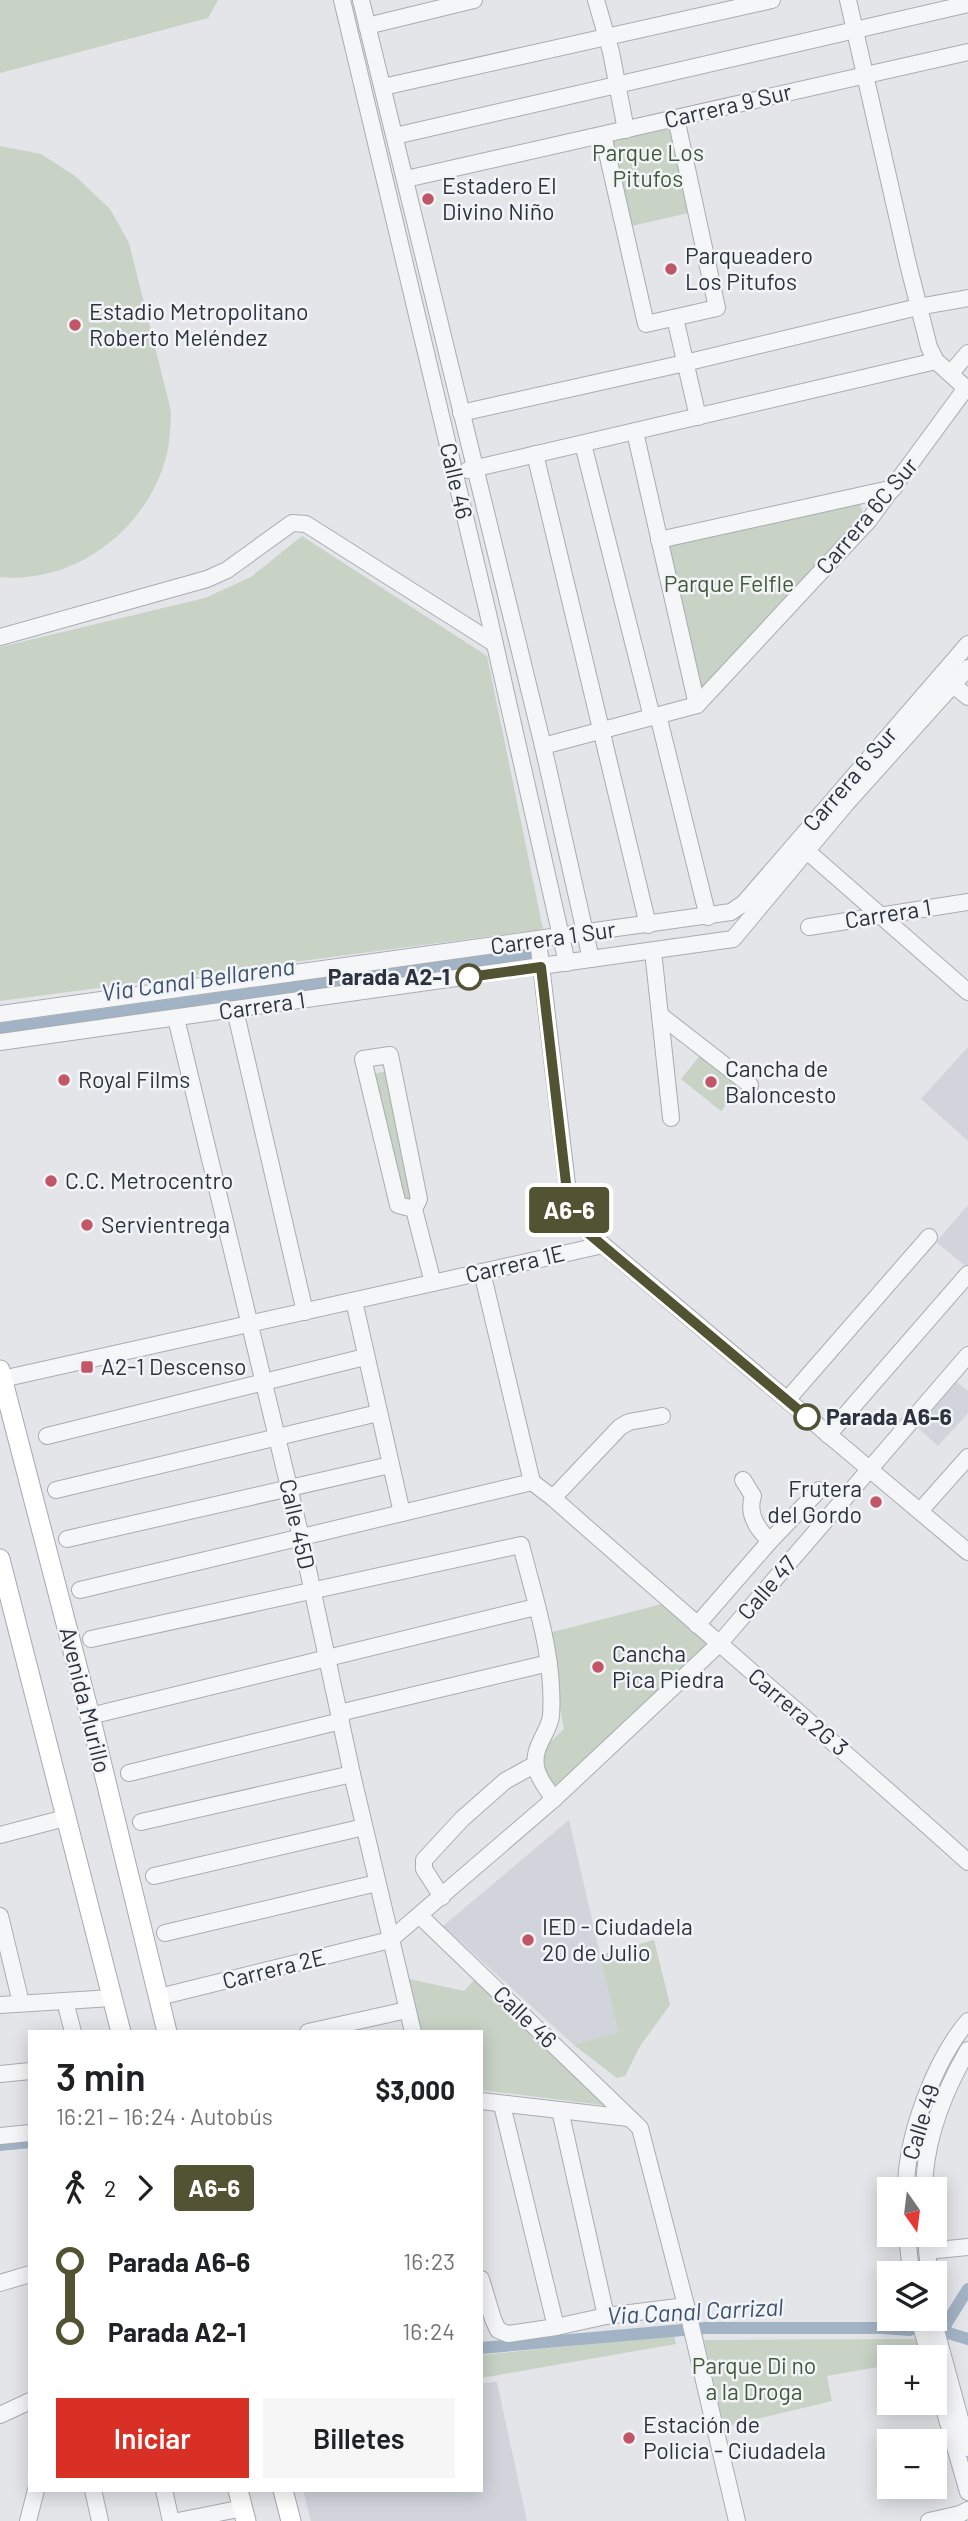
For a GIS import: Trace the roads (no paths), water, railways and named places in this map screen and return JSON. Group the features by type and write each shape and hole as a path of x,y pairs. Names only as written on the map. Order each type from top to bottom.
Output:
{"main road":[{"name":"Avenida Murillo","path":"1,1374 167,2030"},
{"name":"Avenida Murillo","path":"0,1559 120,2030"},
{"path":"284,2492 291,2521"}],"street":[{"name":"Calle 46","path":"342,0 487,609 567,963"},
{"name":"Calle 46","path":"361,0 543,746 591,959"},
{"path":"368,26 446,4 474,0"},
{"path":"596,0 626,130"},
{"path":"383,87 772,0"},
{"path":"848,0 918,306 936,362 967,389"},
{"path":"395,136 968,4"},
{"name":"Carrera 9 Sur","path":"406,179 968,52"},
{"path":"603,135 646,324 675,318 717,308 676,118"},
{"path":"461,413 685,363 918,306 968,298"},
{"path":"675,318 698,417"},
{"path":"951,373 968,353"},
{"path":"454,474 936,362"},
{"name":"Carrera 6C Sur","path":"697,705 869,520 967,389"},
{"path":"543,746 697,705 635,432"},
{"path":"583,444 708,917"},
{"path":"535,454 648,925"},
{"path":"659,540 894,488"},
{"path":"0,637 207,579 227,570 292,523 306,524 495,644"},
{"path":"455,619 487,609"},
{"name":"Carrera 6 Sur","path":"731,912 744,903 801,846 947,680 968,644"},
{"name":"Carrera 6 Sur","path":"947,680 968,668"},
{"path":"947,680 968,697"},
{"path":"801,846 968,992"},
{"name":"Carrera 6 Sur","path":"733,939 801,846"},
{"name":"Carrera 1","path":"809,927 968,902"},
{"name":"Carrera 1 Sur","path":"0,1014 731,912"},
{"name":"Carrera 1","path":"0,1042 733,939"},
{"path":"538,940 570,1218 869,1469 966,1545"},
{"path":"653,950 671,1118"},
{"path":"234,1010 306,1311"},
{"path":"660,1015 750,1085"},
{"name":"Calle 45D","path":"176,1018 301,1537 352,1774 413,2030"},
{"path":"414,1209 398,1205 363,1059 390,1055 419,1199 414,1209 433,1283"},
{"path":"787,1400 929,1237"},
{"name":"Carrera 1E","path":"1,1374 249,1324 603,1245"},
{"path":"80,1590 532,1482 482,1272"},
{"path":"828,1435 968,1274"},
{"path":"354,1301 402,1513"},
{"name":"Calle 47","path":"390,1940 554,1799 719,1644 968,1355"},
{"path":"47,1436 365,1357"},
{"path":"56,1490 378,1413"},
{"path":"553,1498 620,1427 629,1422 662,1416"},
{"path":"920,1511 968,1457"},
{"path":"67,1539 390,1465"},
{"path":"743,1480 753,1496 750,1505 758,1530 770,1541"},
{"name":"Carrera 2G 3","path":"532,1482 821,1730 968,1862"},
{"path":"697,1625 770,1541 819,1490"},
{"path":"91,1639 521,1545 549,1663 550,1723 538,1746 534,1765 539,1778 554,1799"},
{"path":"89,1716 536,1607"},
{"path":"129,1773 549,1663"},
{"path":"442,1897 424,1868 424,1860 462,1819 505,1781 534,1765"},
{"path":"141,1822 352,1774"},
{"path":"0,1835 65,1818"},
{"path":"154,1876 365,1827"},
{"path":"165,1933 377,1883"},
{"path":"0,1916 21,2003"},
{"name":"Calle 46","path":"420,1916 639,2128 687,2311 737,2521"},
{"name":"Carrera 2E","path":"159,1997 390,1940"},
{"path":"0,2005 112,1998"},
{"path":"65,2001 73,2030"},
{"path":"318,2030 407,2010"},
{"name":"Calle 49","path":"906,2177 922,2104 945,2055 968,2021"},
{"name":"Calle 49","path":"924,2177 936,2118 950,2081 968,2050"},
{"path":"0,2074 28,2071"},
{"path":"483,2101 629,2118"},
{"path":"502,2105 556,2327"},
{"path":"560,2110 606,2316"},
{"path":"0,2136 28,2133"},
{"path":"947,2245 968,2247"},
{"path":"0,2283 28,2274"},
{"path":"485,2308 498,2329 508,2334 606,2316 687,2311"},
{"path":"930,2331 968,2448"},
{"path":"0,2415 28,2403"},
{"path":"946,2415 968,2492"},
{"path":"28,2521 35,2492"},
{"path":"93,2492 100,2521"},
{"path":"164,2492 171,2521"},
{"path":"178,2521 242,2506"},
{"path":"929,2521 968,2510"}],"waterway":[{"name":"Via Canal Bellarena","path":"0,1029 526,955"},
{"path":"0,2145 28,2142"},
{"name":"Via Canal Carrizal","path":"968,2289 946,2324 945,2332 968,2339"},
{"name":"Via Canal Carrizal","path":"483,2348 705,2328 877,2328"}],"place":[{"name":"Estadero El Divino Niño","path":"428,199"},
{"name":"Parqueadero Los Pitufos","path":"671,269"},
{"name":"Estadio Metropolitano Roberto Meléndez","path":"75,325"},
{"name":"Parada A2-1","path":"469,977"},
{"name":"Royal Films","path":"64,1080"},
{"name":"Cancha de Baloncesto","path":"711,1082"},
{"name":"C.C. Metrocentro","path":"51,1181"},
{"name":"Servientrega","path":"87,1225"},
{"name":"A2-1 Descenso","path":"87,1367"},
{"name":"Parada A6-6","path":"807,1417"},
{"name":"Frutera del Gordo","path":"876,1502"},
{"name":"Cancha Pica Piedra","path":"598,1667"},
{"name":"IED - Ciudadela 20 de Julio","path":"528,1940"},
{"name":"Estación de Policia - Ciudadela","path":"629,2438"}],"park label":[{"name":"Parque Los Pitufos","path":"648,166"},
{"name":"Parque Felfle","path":"729,584"},
{"name":"Parque Di no a la Droga","path":"754,2379"}]}
